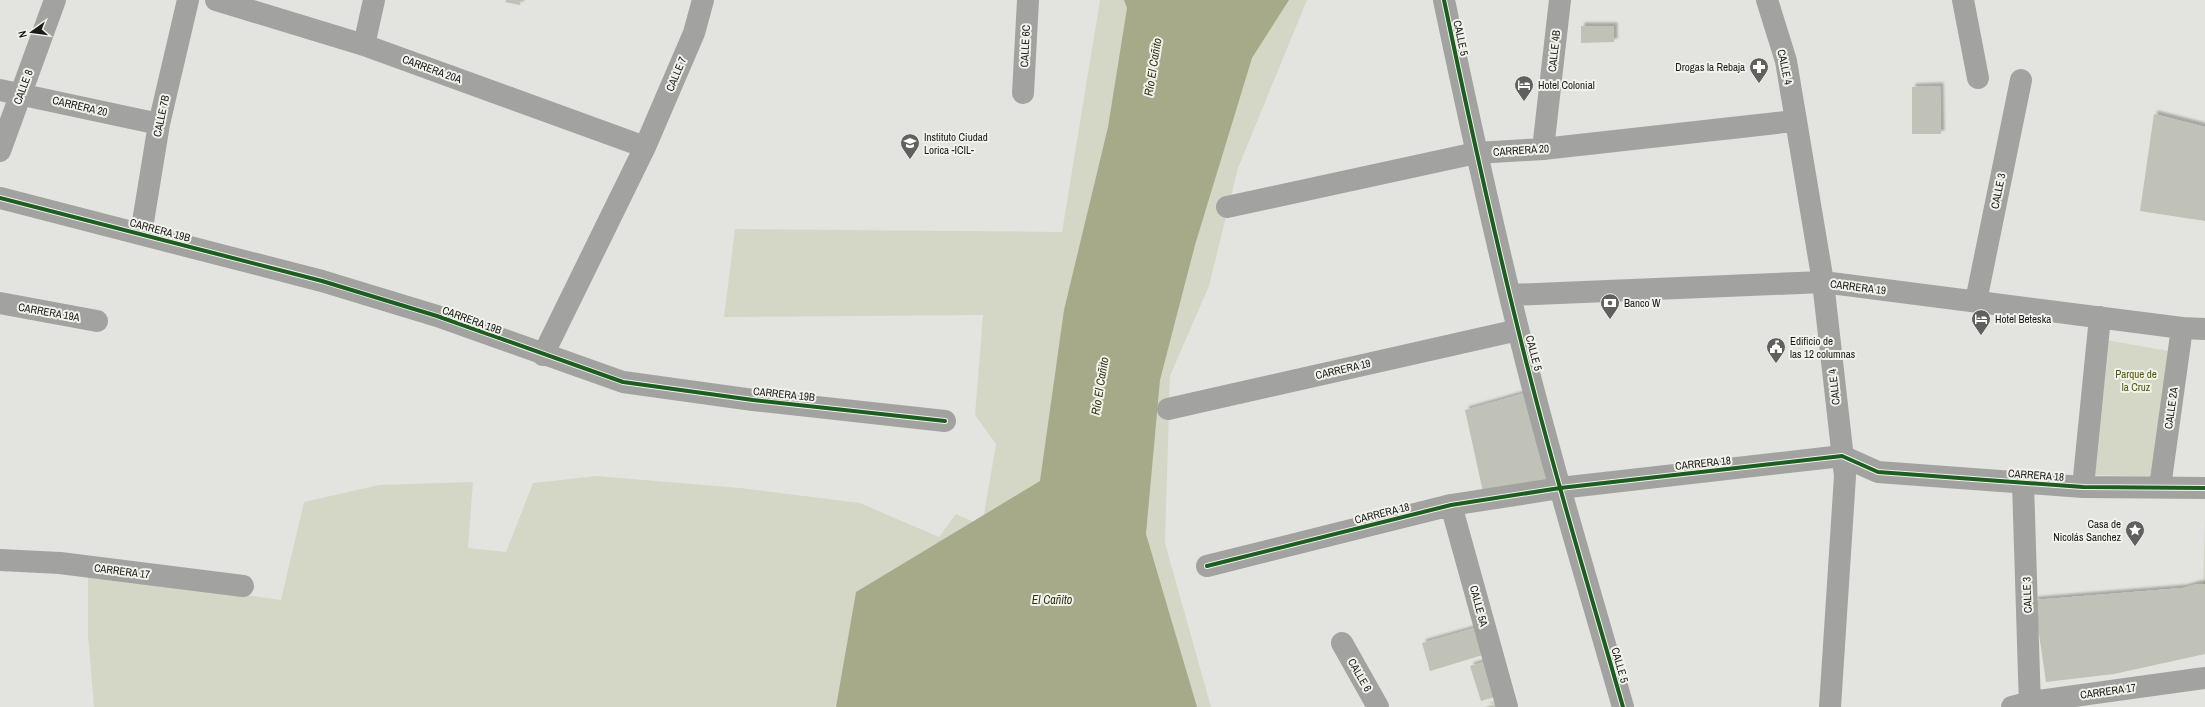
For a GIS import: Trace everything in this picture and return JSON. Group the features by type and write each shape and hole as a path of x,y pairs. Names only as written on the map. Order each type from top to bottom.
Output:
{"street":[{"name":"CALLE 8","path":"0,151 10,92 54,0"},
{"name":"CALLE 7B","path":"141,234 159,124 188,0"},
{"name":"CARRERA 20A","path":"216,0 364,45 645,147"},
{"path":"364,45 374,0"},
{"name":"CALLE 7","path":"543,355 645,147 694,33 703,0"},
{"name":"CALLE 6C","path":"1023,92 1028,0"},
{"name":"CALLE 5","path":"1444,0 1476,153 1518,330 1560,488 1623,707"},
{"name":"CALLE 4B","path":"1543,149 1560,0"},
{"name":"CALLE 4","path":"1767,0 1786,61 1794,121 1823,282 1845,476 1830,707"},
{"path":"1963,0 1978,78"},
{"name":"CALLE 3","path":"1976,301 2021,80"},
{"name":"CARRERA 20","path":"10,92 159,124"},
{"name":"CARRERA 20","path":"1228,207 1476,153 1543,149 1794,121"},
{"name":"CARRERA 19B","path":"0,198 322,281 437,316 622,382 753,400 945,421"},
{"name":"CARRERA 19","path":"1510,294 1823,282 2182,328 2205,329"},
{"name":"CARRERA 19A","path":"0,303 97,321"},
{"path":"2083,487 2100,317"},
{"name":"CALLE 2A","path":"2160,488 2182,328"},
{"name":"CARRERA 19","path":"1168,409 1518,330"},
{"name":"CARRERA 18","path":"1207,566 1451,505 1560,488 1842,456 1878,472 2083,487 2205,488"},
{"name":"CALLE 3","path":"2023,483 2024,705"},
{"name":"CALLE 5A","path":"1451,505 1507,707"},
{"name":"CARRERA 17","path":"0,560 60,563 243,586"},
{"name":"CALLE 6","path":"1342,643 1378,707"},
{"name":"CARRERA 17","path":"2024,705 2205,678"}],"green space":[{"path":"1100,0 1307,0 1238,168 1209,286 1170,376 1165,543 1211,707 94,707 88,636 88,573 281,600 304,502 379,485 473,482 468,548 506,552 533,483 596,476 740,488 860,503 939,537 956,514 982,526 996,444 975,415 983,315 724,317 735,229 1062,232"},
{"name":"Parque de la Cruz","path":"2106,340 2174,352 2156,477 2093,475"},
{"path":"2205,516 2205,584 2203,584"}],"water":[{"name":"El Cañito","path":"1124,0 1289,0 1252,58 1195,245 1160,380 1146,534 1197,707 836,707 856,592 1040,481 1064,310 1108,127 1127,8"}],"building":[{"path":"506,0 521,0 520,5 505,2"},
{"path":"1581,26 1614,26 1614,42 1581,43"},
{"path":"1940,86 1941,134 1912,134 1912,87"},
{"path":"2154,114 2205,127 2205,221 2140,211"},
{"path":"1525,393 1549,480 1483,492 1465,410"},
{"path":"2197,584 2205,584 2205,654 2114,674 2046,682 2034,600 2183,588"},
{"path":"1478,627 1486,654 1430,671 1422,643"},
{"path":"1487,661 1498,696 1481,701 1470,666"},
{"path":"1496,704 1497,707 1485,707"}],"cycle path":[{"path":"1444,0 1470,124 1530,377 1623,707"},
{"path":"0,198 322,281 437,316 623,382 753,400 945,421"},
{"path":"1207,566 1451,505 1560,488 1842,456 1878,472 2083,487 2205,488"}],"place":[{"name":"Drogas la Rebaja","path":"1759,84"},
{"name":"Hotel Colonial","path":"1524,102"},
{"name":"Instituto Ciudad Lorica -ICIL-","path":"910,160"},
{"name":"Banco W","path":"1610,320"},
{"name":"Hotel Beteska","path":"1981,336"},
{"name":"Edificio de las 12 columnas","path":"1776,364"},
{"name":"Casa de Nicolás Sanchez","path":"2135,547"}],"water label":[{"name":"Río El Cañito","path":"1153,67"},
{"name":"Río El Cañito","path":"1100,386"}]}
